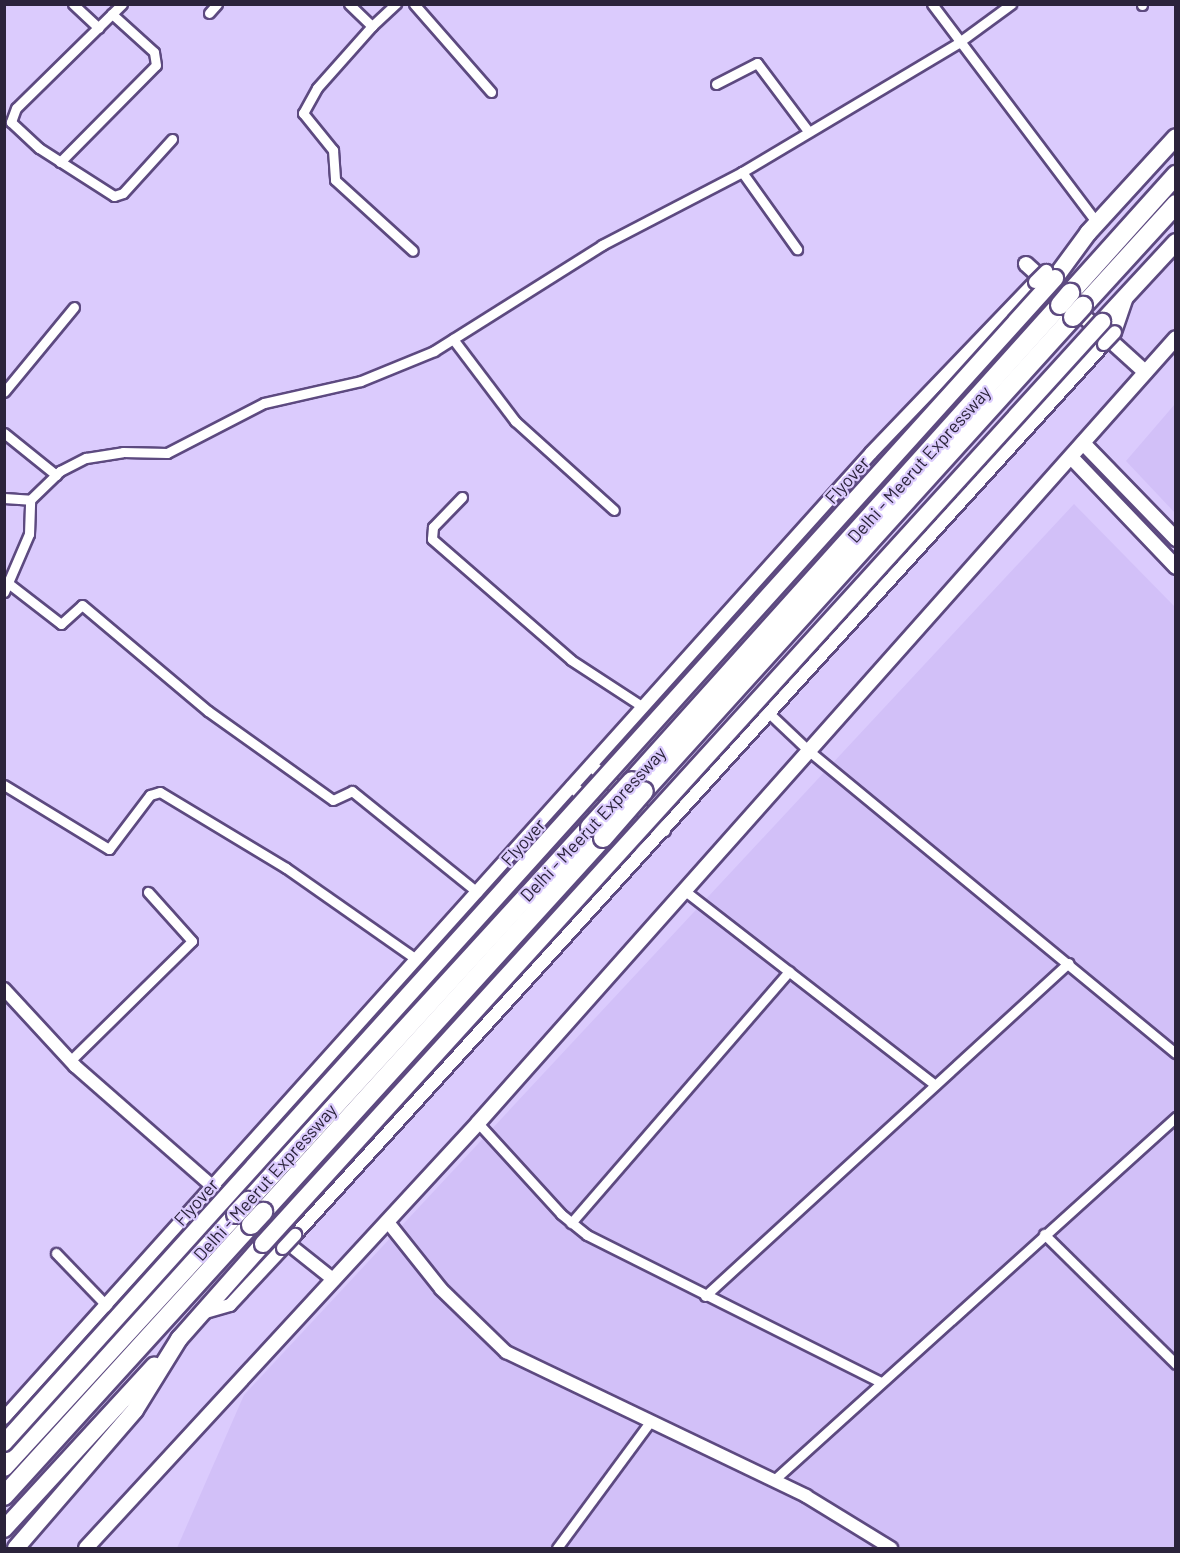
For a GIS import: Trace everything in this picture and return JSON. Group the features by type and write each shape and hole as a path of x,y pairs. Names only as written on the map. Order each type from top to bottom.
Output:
{"highway":[{"name":"Flyover","path":"4,1443 1051,275 1067,264 1097,223 1176,137"},
{"name":"Delhi - Meerut Expressway","path":"4,1496 257,1218 596,833 1071,305 1176,175"},
{"name":"Delhi - Meerut Expressway","path":"1071,305 1176,204"},
{"path":"4,1529 263,1244 1108,327 1130,291 1176,242"},
{"name":"Delhi - Meerut Expressway","path":"4,1467 242,1208 596,833"},
{"path":"16,1548 135,1410 179,1338"}],"main road":[{"path":"1026,264 1145,372"},
{"path":"86,1548 478,1123 1176,338"},
{"path":"1083,443 1176,539"},
{"path":"1071,457 1176,567"}],"street":[{"path":"73,4 99,28"},
{"path":"122,4 10,118 60,162 105,193 119,195 172,139"},
{"path":"209,13 217,4"},
{"path":"349,4 372,26"},
{"path":"396,4 372,26 317,88 303,113 333,150 333,177 413,251"},
{"path":"414,4 490,92"},
{"path":"932,4 958,43 1097,223"},
{"path":"477,892 352,791 333,800 208,711 82,605 61,624 6,587 29,534 30,500 56,475 98,455 167,453 264,404 370,378 453,339 602,245 742,172 958,43 1011,4"},
{"path":"60,162 156,65 154,52 112,15"},
{"path":"716,84 757,63 808,131"},
{"path":"742,172 797,249"},
{"path":"4,1418 107,1306 167,1233 213,1187 872,453 1035,282 1051,275"},
{"path":"4,392 74,307"},
{"path":"202,1313 230,1305 295,1235 1104,344 1108,327"},
{"path":"453,339 515,421 614,510"},
{"path":"4,433 56,475"},
{"path":"462,497 433,527 432,539 571,660 643,707"},
{"path":"4,498 30,500"},
{"path":"770,714 809,751 1176,1053"},
{"path":"591,765 664,830"},
{"path":"4,785 109,849 150,795 160,792 286,868 416,959"},
{"path":"572,786 644,852"},
{"path":"685,891 934,1084"},
{"path":"70,1061 192,941 148,892"},
{"path":"705,1296 1068,963"},
{"path":"570,1223 789,970"},
{"path":"4,989 70,1061 213,1187 302,1251 334,1280"},
{"path":"774,1480 1176,1117"},
{"path":"478,1123 570,1223 705,1296 880,1382"},
{"path":"387,1221 441,1288 506,1352 649,1423 774,1480 848,1518 891,1548"},
{"path":"1044,1234 1176,1364"},
{"path":"56,1253 107,1306"},
{"path":"562,1547 649,1423"}],"shaded area":[{"path":"1175,404 1175,513 1126,461"},
{"path":"1074,504 1175,607 1175,1548 177,1548 244,1395"}]}
